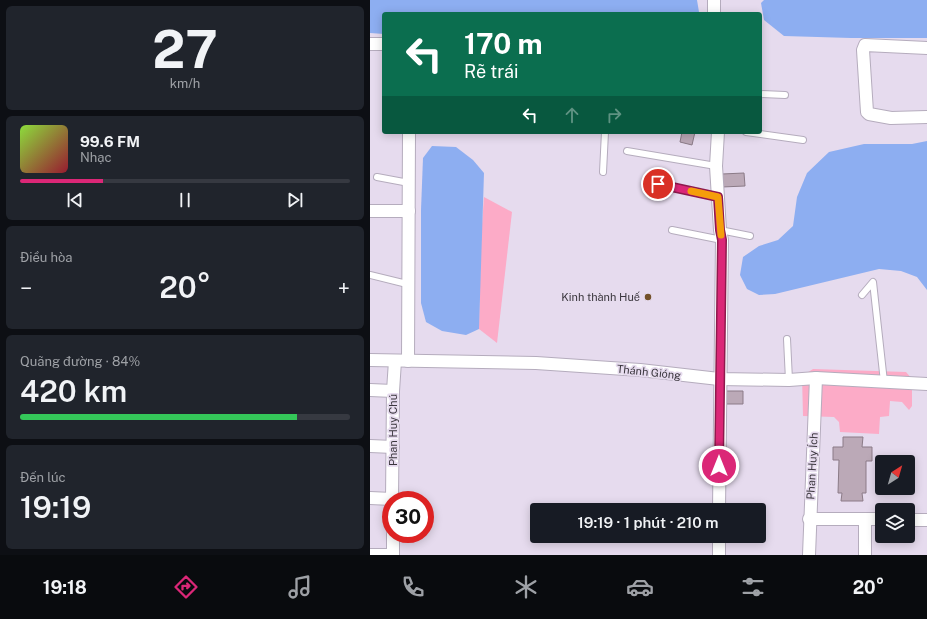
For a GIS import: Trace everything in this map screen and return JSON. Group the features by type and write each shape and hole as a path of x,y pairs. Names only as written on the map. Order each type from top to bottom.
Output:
{"street":[{"path":"714,0 714,12"},
{"path":"370,44 382,44"},
{"path":"927,48 865,45 863,50 867,85 867,112 869,114 891,118 927,117"},
{"path":"408,361 407,284 409,134"},
{"path":"718,134 716,166 721,235 719,503"},
{"path":"370,212 408,212"},
{"name":"Thánh Gióng","path":"370,360 536,363 640,370 719,379 789,380 816,378 927,384"},
{"name":"Phan Huy Chú","path":"392,491 393,391 395,361"},
{"name":"Phan Huy Ích","path":"809,555 809,519 816,378"},
{"path":"370,390 393,391"},
{"path":"370,446 393,447"},
{"path":"370,498 382,499"},
{"path":"809,519 875,519"},
{"path":"865,519 865,555"},
{"path":"915,520 927,520"},
{"path":"393,543 393,555"},
{"path":"719,543 719,555"},
{"path":"370,555 387,555"}],"lane":[{"path":"762,94 785,95"},
{"path":"603,172 605,134"},
{"path":"760,134 803,140"},
{"path":"627,151 716,166"},
{"path":"377,177 409,183"},
{"path":"658,184 718,197"},
{"path":"672,230 721,235 750,236"},
{"path":"370,275 407,284"},
{"path":"862,295 873,282 884,382"},
{"path":"787,339 789,380"}],"shaded area":[{"path":"484,197 512,212 497,343 479,329 481,238"},
{"path":"813,369 906,372 912,379 912,406 909,410 902,402 890,401 889,416 880,417 879,434 840,432 839,422 834,417 803,416 802,376"}],"water":[{"path":"370,0 697,0 699,12 382,12 382,34 370,33"},
{"path":"764,0 927,0 927,38 784,36 764,20 761,3"},
{"path":"927,141 927,290 917,277 901,271 879,269 775,294 759,295 747,289 740,275 743,257 759,246 778,240 793,226 797,197 807,173 829,152 864,144 912,144"},
{"path":"432,146 456,147 473,160 484,173 479,329 466,335 442,331 426,322 421,303 421,210 423,158"}],"building":[{"path":"682,134 695,134 692,145 680,142"},
{"path":"744,173 745,186 722,187 722,174"},
{"path":"720,391 743,391 743,404 723,404"},
{"path":"843,437 863,437 862,447 872,447 872,461 866,461 866,493 862,493 863,501 841,501 842,493 838,493 839,460 833,460 833,447 843,447"}],"slow traffic":[{"path":"691,191 718,197 721,235"}],"place":[{"name":"Kinh thành Huế","path":"648,297"}],"route":[{"path":"658,184 718,197 722,240 719,466"}]}
